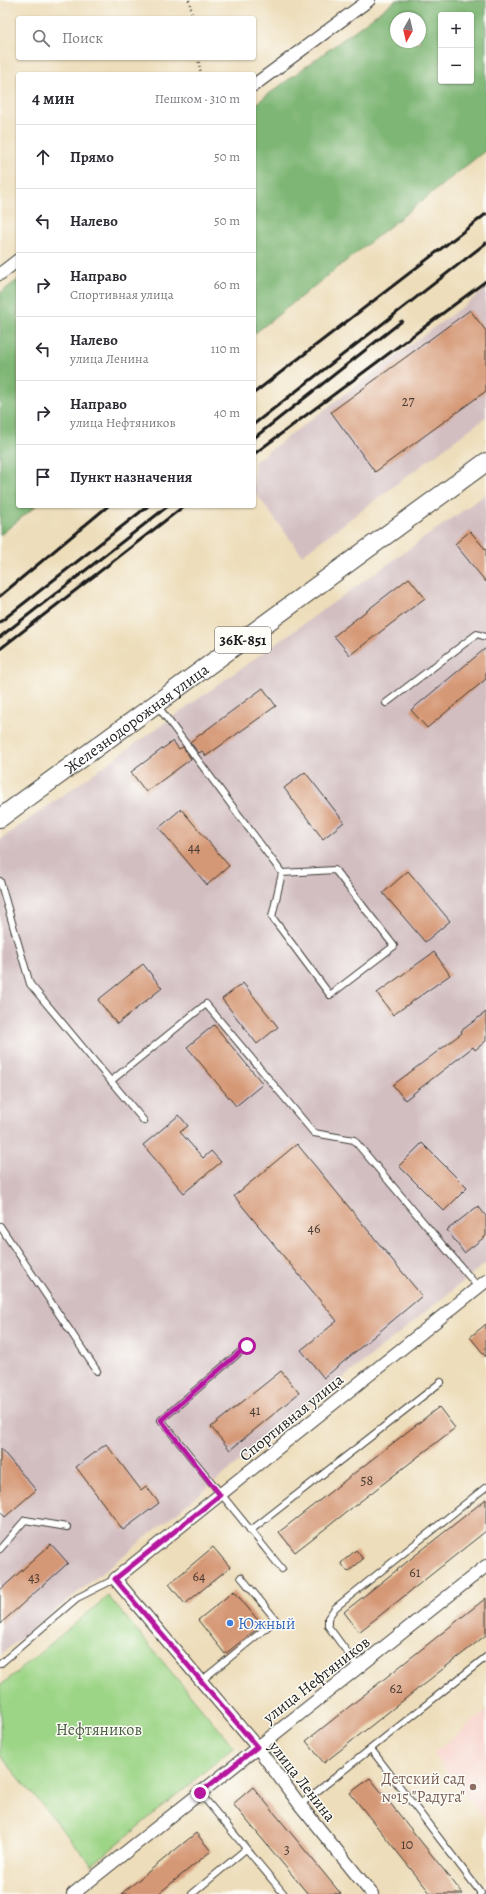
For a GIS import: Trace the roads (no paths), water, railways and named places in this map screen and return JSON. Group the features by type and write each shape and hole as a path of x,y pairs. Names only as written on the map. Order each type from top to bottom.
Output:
{"main road":[{"name":"Железнодорожная улица","path":"0,818 486,462"}],"street":[{"path":"256,84 369,0"},
{"path":"0,274 16,262"},
{"name":"Спортивная улица","path":"115,1579 482,1284"},
{"name":"улица Нефтяников","path":"73,1894 486,1566"},
{"name":"улица Ленина","path":"115,1579 257,1747 300,1805 372,1894"}],"lane":[{"path":"386,703 477,634 486,637"},
{"path":"156,705 282,873 272,917 330,996 394,946 335,870 282,873"},
{"path":"0,881 30,984 144,1121"},
{"path":"111,1081 206,1004 314,1133 354,1140 482,1284"},
{"path":"0,1226 97,1371"},
{"path":"247,1346 161,1420 220,1495 282,1569"},
{"path":"250,1531 441,1382"},
{"path":"358,1667 328,1626 328,1618 334,1608 486,1486"},
{"path":"0,1549 25,1520 66,1527"},
{"path":"201,1681 276,1620 241,1577"},
{"path":"0,1664 77,1598 115,1579"},
{"path":"300,1805 486,1657"},
{"path":"371,1749 481,1893 480,1894"},
{"path":"200,1793 284,1894"},
{"path":"192,1894 246,1849"}],"railway":[{"path":"256,391 486,214"},
{"path":"256,422 486,243"},
{"path":"256,453 486,281"},
{"path":"256,436 402,321"},
{"path":"0,596 106,508"},
{"path":"0,622 145,508"},
{"path":"0,637 165,508"},
{"path":"0,649 181,508"}],"place":[{"name":"Южный","path":"230,1623"},
{"name":"Детский сад №15 \"Радуга\"","path":"473,1787"}],"park label":[{"name":"Нефтяников","path":"99,1729"}]}
